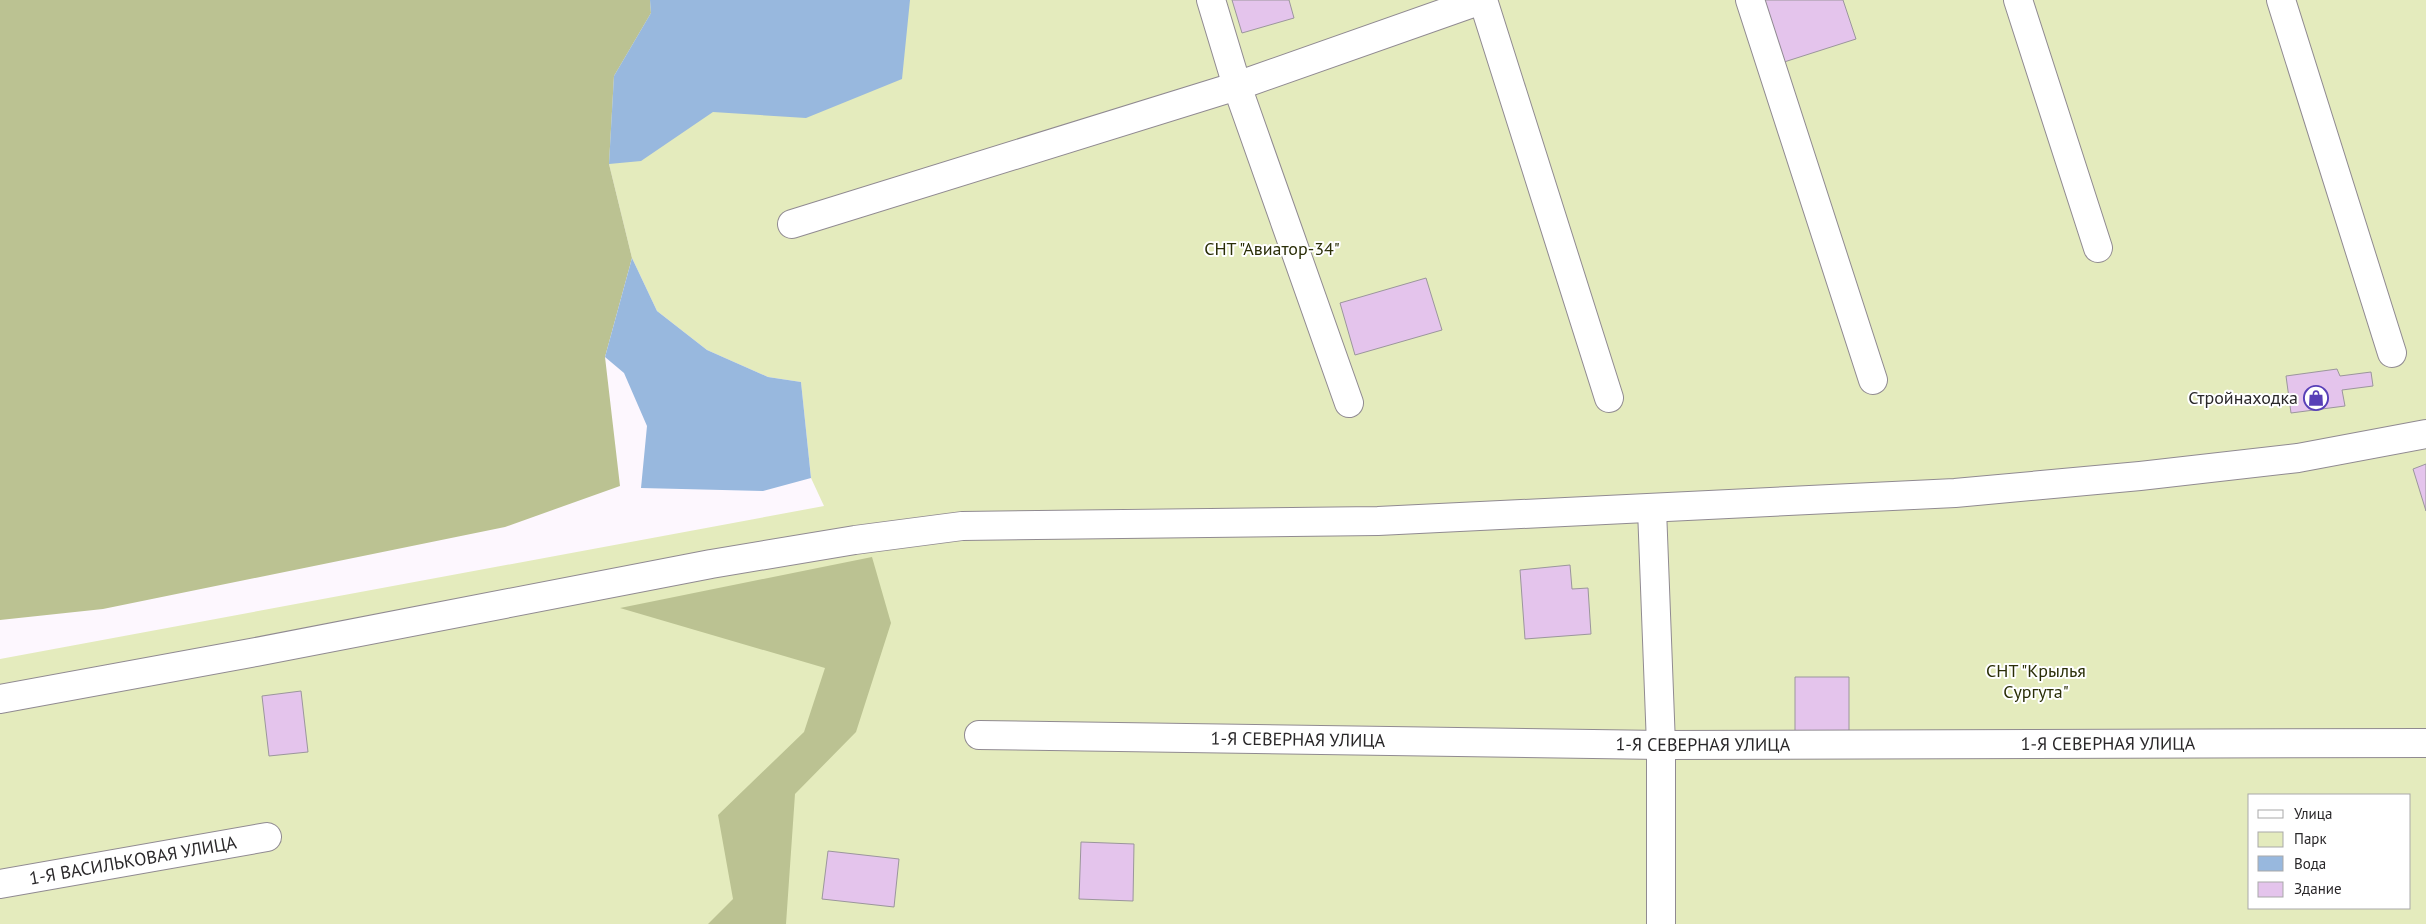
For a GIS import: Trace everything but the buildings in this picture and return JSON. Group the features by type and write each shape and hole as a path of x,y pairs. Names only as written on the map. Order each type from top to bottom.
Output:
{"street":[{"path":"1211,0 1237,86 1349,403"},
{"path":"792,224 1237,86 1482,0 1609,398"},
{"path":"1750,0 1873,380"},
{"path":"2018,0 2098,248"},
{"path":"2281,0 2392,353"},
{"path":"0,698 256,652 711,564 855,540 962,526 1378,521 1652,510 1955,493 2140,476 2298,458 2426,434"},
{"path":"1652,510 1661,745 1660,924"},
{"name":"1-Я СЕВЕРНАЯ УЛИЦА","path":"980,735 1661,745 2426,743"},
{"name":"1-Я ВАСИЛЬКОВАЯ УЛИЦА","path":"0,884 267,837"}],"green space":[{"path":"0,0 650,0 651,13 614,76 609,164 632,258 605,357 620,486 505,527 103,609 0,620"},
{"path":"650,0 2426,0 2426,924 0,924 0,659 824,506 811,478 801,382 768,377 707,350 657,311 632,258 609,164 614,76 651,13"},
{"path":"872,557 891,623 856,732 795,794 786,924 708,924 733,899 718,815 804,732 825,668 620,608"}],"water":[{"path":"650,0 910,0 902,79 806,118 713,112 641,161 609,164 614,76 651,13"},
{"path":"632,258 657,311 707,350 768,377 801,382 811,478 763,491 641,488 647,426 624,373 605,357"}],"place":[{"name":"Стройнаходка","path":"2316,398"}],"park label":[{"name":"СНТ \"Авиатор-34\"","path":"1272,249"},
{"name":"CНТ \"Крылья Сургута\"","path":"2036,681"}]}
